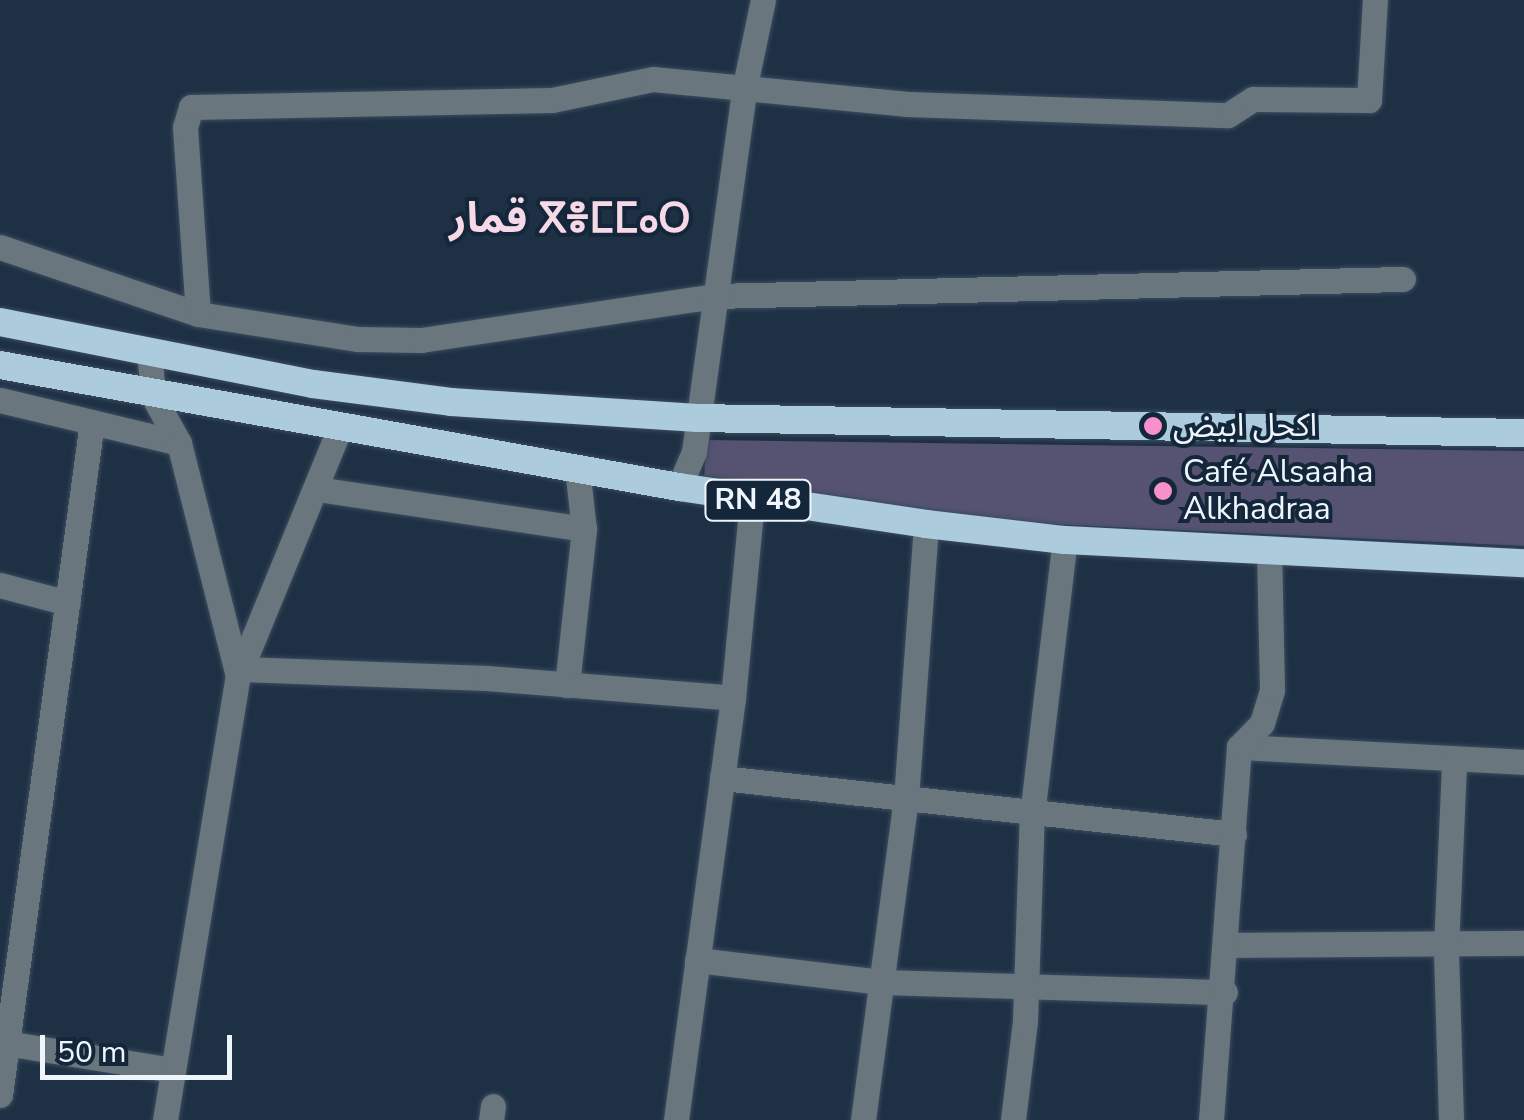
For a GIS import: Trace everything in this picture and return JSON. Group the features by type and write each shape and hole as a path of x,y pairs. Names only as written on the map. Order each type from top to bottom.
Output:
{"highway":[{"path":"0,322 313,384 451,402 697,418 1524,434"},
{"name":"RN 48","path":"0,365 154,396 679,487 926,524 1066,540 1524,562"}],"street":[{"path":"679,487 694,452 744,90 763,0"},
{"path":"198,314 185,127 190,108 552,100 653,79 908,104 1228,115 1253,99 1358,102 1374,89 1375,0"},
{"path":"0,246 198,314 312,335 421,340 715,296 1403,279"},
{"path":"149,350 154,396 178,443 239,673"},
{"path":"0,400 178,443"},
{"path":"0,1095 92,422"},
{"path":"165,1120 239,673 340,427"},
{"path":"568,685 584,529 577,468"},
{"path":"317,489 584,529"},
{"path":"676,1120 733,698 752,499"},
{"path":"863,1120 906,798 926,524"},
{"path":"1013,1120 1032,815 1066,540"},
{"path":"1212,1120 1226,992 1240,748 1262,723 1272,690 1269,551"},
{"path":"0,585 68,604"},
{"path":"239,673 568,685 733,698"},
{"path":"1240,748 1454,762 1524,762"},
{"path":"1452,1120 1446,948 1454,762"},
{"path":"722,778 1032,815 1234,834"},
{"path":"1229,945 1446,948 1524,943"},
{"path":"697,960 882,982 1226,992"},
{"path":"6,1043 172,1070"}],"shaded area":[{"path":"706,440 1524,451 1524,546 921,518 704,480"}],"place":[{"name":"اكحل ابيض","path":"1153,426"},
{"name":"Café Alsaaha Alkhadraa","path":"1163,491"}],"district":[{"name":"قمار ⴳⴻⵎⵎⴰⵔ","path":"570,219"}]}
